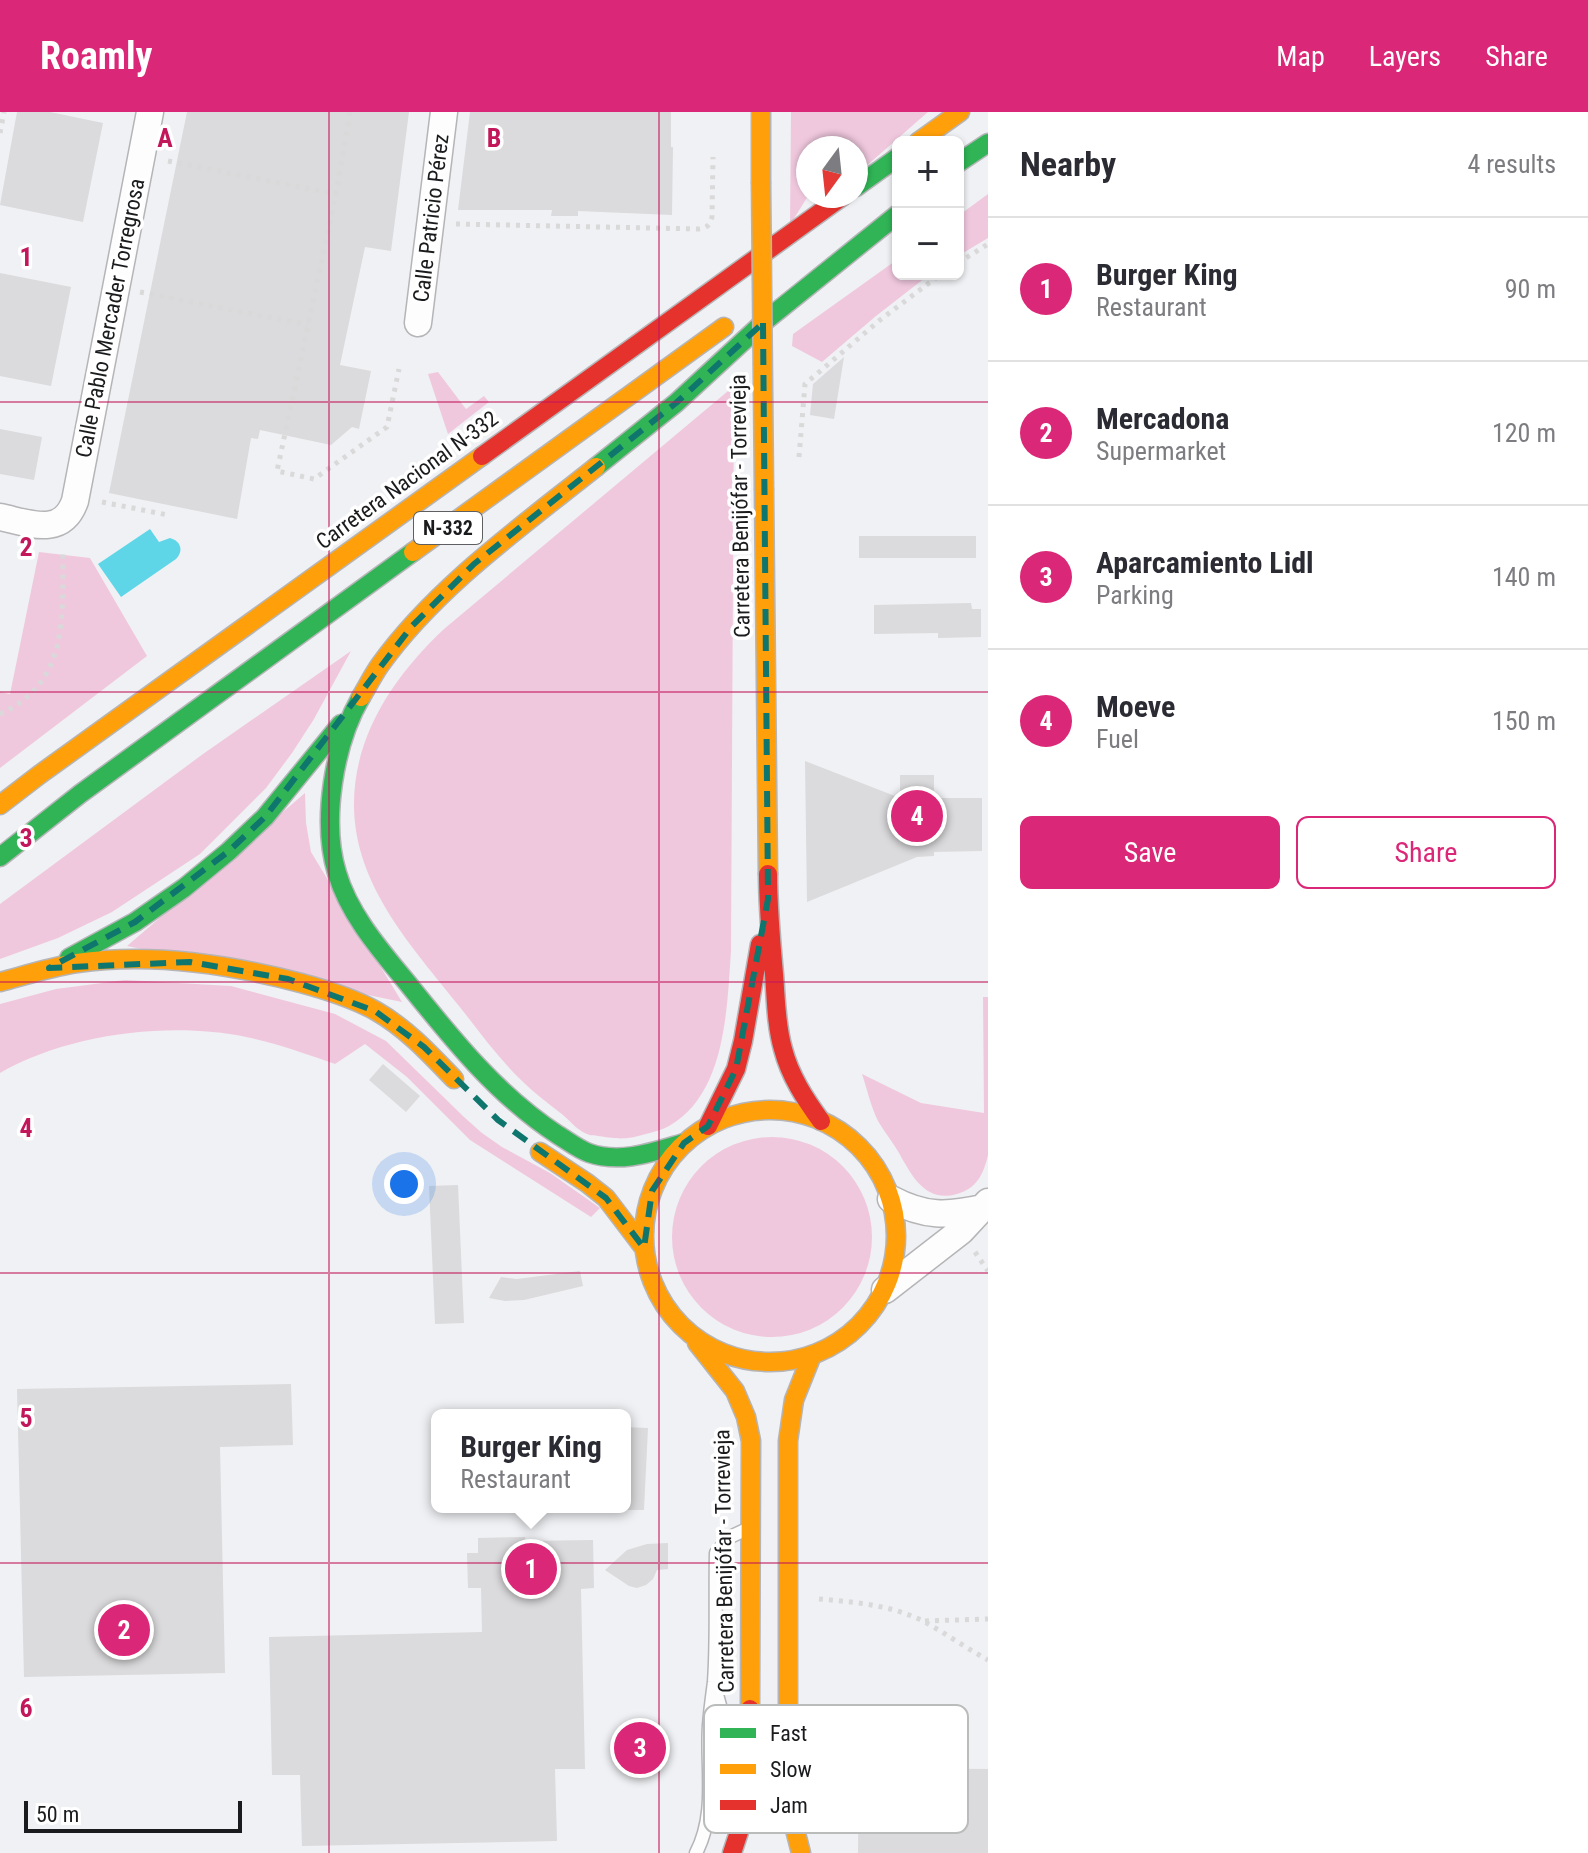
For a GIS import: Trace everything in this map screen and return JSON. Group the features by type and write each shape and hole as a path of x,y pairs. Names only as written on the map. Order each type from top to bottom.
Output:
{"main road":[{"name":"Carretera Benijófar - Torrevieja","path":"761,112 768,899 778,1027 783,1050 791,1072 821,1121"},
{"path":"926,136 960,112"},
{"path":"964,161 981,148"},
{"path":"868,178 892,161"},
{"name":"N-332","path":"0,857 80,794 892,207"},
{"name":"Carretera Nacional N-332","path":"0,805 826,208"},
{"path":"684,1143 628,1157 590,1153 555,1135 535,1120 479,1068 369,935 344,892 336,872 330,803 342,741 357,704 379,666 412,626 474,564 676,403 765,321 892,219"},
{"path":"49,968 135,922 184,888 229,851 265,817 357,704"},
{"name":"Carretera Benijófar - Torrevieja","path":"708,1126 736,1069 768,899"},
{"path":"0,982 49,968 135,960 190,962 288,979 375,1011 424,1047 466,1092"},
{"path":"764,1110 793,1112 821,1121 846,1135 867,1155 881,1175 895,1217 897,1245 892,1273 873,1310 852,1333 826,1350 787,1362 760,1362 734,1357 710,1347 688,1332 659,1298 644,1248 645,1219 652,1191 665,1165 684,1143 708,1126 735,1115 764,1110"},
{"path":"529,1144 606,1198 644,1248"},
{"name":"Carretera Benijófar - Torrevieja","path":"688,1332 735,1391 746,1417 751,1441 750,1705"},
{"path":"788,1705 788,1441 794,1400 812,1355"},
{"name":"Carretera Benijófar - Torrevieja","path":"732,1853 739,1833"},
{"path":"796,1833 801,1853"}],"street":[{"name":"Calle Pablo Mercader Torregrosa","path":"0,517 48,526 62,520 72,510 150,112"},
{"name":"Calle Patricio Pérez","path":"418,323 444,112"},
{"path":"891,1199 926,1213 960,1213 986,1205"},
{"path":"885,1290 961,1231 986,1205"}],"lane":[{"path":"711,1705 716,1553 730,1537 750,1527"},
{"path":"714,1680 720,1705"},
{"path":"696,1853 705,1833"}],"path":[{"path":"0,133 4,112"},
{"path":"350,112 336,194 277,471 314,479 387,427 399,369"},
{"path":"449,224 706,228 712,217 713,157"},
{"path":"161,160 336,194"},
{"path":"964,259 988,244"},
{"path":"799,459 805,384 933,280"},
{"path":"135,291 308,325"},
{"path":"94,500 168,515"},
{"path":"0,714 38,685 58,648 62,620 63,551"},
{"path":"975,1245 975,1251 988,1271"},
{"path":"817,1599 870,1604 922,1621 988,1660"},
{"path":"922,1621 988,1619"}],"highlighted area":[{"path":"763,323 768,899 736,1069 708,1126 684,1143 652,1191 644,1248 606,1198 498,1120 424,1047 375,1011 288,979 190,962 49,968 135,922 229,851 265,817 412,626 474,564 676,403"}],"shaded area":[{"path":"791,112 928,112 901,136 892,136 892,144 868,164 868,136 796,136 796,208 801,208 790,225"},
{"path":"988,194 988,238 964,252 964,212"},
{"path":"892,263 892,280 922,280 822,362 792,346 793,334"},
{"path":"438,372 466,409 484,396 489,402 448,434 428,374"},
{"path":"734,386 731,951 725,1023 713,1072 688,1112 655,1132 627,1138 590,1135 536,1094 504,1063 423,962 390,914 364,863 357,836 354,807 356,781 369,732 380,709 393,687 426,647"},
{"path":"39,552 90,558 147,656 0,768 0,692 10,694"},
{"path":"351,651 314,719 266,788 200,854 112,912 58,938 0,959 0,904 203,754"},
{"path":"305,793 311,852 402,1002 127,946"},
{"path":"125,980 231,986 335,1014 386,1041 482,1133 550,1173 600,1208 591,1217 470,1140 407,1077 365,1044 335,1064 246,1037 185,1030 152,1031 87,1040 27,1060 0,1073 0,1004 56,989"},
{"path":"983,997 988,997 988,1155 982,1173 971,1187 948,1196 938,1195 929,1192 915,1179 880,1125 862,1074 921,1103 984,1113"},
{"path":"772,1137 810,1145 843,1166 864,1199 872,1237 864,1275 843,1308 810,1329 772,1337 734,1329 701,1308 680,1275 672,1237 680,1199 701,1166 734,1145"}],"water":[{"path":"150,529 159,542 170,538 177,541 180,553 176,559 121,597 98,564"}],"building":[{"path":"17,112 50,112 103,123 83,222 0,205"},
{"path":"187,112 409,112 391,251 365,247 340,365 371,371 359,429 352,427 331,445 260,430 258,439 251,438 237,519 109,493"},
{"path":"470,112 671,112 672,215 578,211 578,216 551,216 552,210 458,210"},
{"path":"0,273 71,287 51,386 0,376"},
{"path":"844,357 834,419 810,415 813,384"},
{"path":"0,429 42,437 34,480 0,474"},
{"path":"859,536 976,536 976,558 859,558"},
{"path":"971,603 972,609 981,609 981,637 938,638 938,633 874,634 874,605"},
{"path":"805,761 900,798 900,775 934,775 934,798 982,798 982,851 934,852 934,856 917,857 807,902"},
{"path":"383,1064 420,1096 406,1112 369,1080"},
{"path":"458,1185 464,1323 435,1324 429,1186"},
{"path":"580,1271 583,1286 524,1300 489,1298 501,1277 517,1279"},
{"path":"291,1384 293,1445 220,1447 225,1673 24,1677 17,1389"},
{"path":"631,1427 648,1428 644,1510 631,1510"},
{"path":"525,1537 526,1541 593,1540 594,1588 581,1589 585,1769 555,1769 557,1841 302,1846 300,1775 272,1775 269,1637 482,1632 481,1588 468,1588 467,1553 478,1553 478,1538"},
{"path":"668,1543 668,1569 657,1570 646,1585 637,1588 629,1586 605,1570 627,1550 647,1544"},
{"path":"968,1769 988,1769 988,1853 858,1853 858,1833 968,1833"}],"traffic: fast":[{"path":"964,159 988,143"},
{"path":"868,178 892,161"},
{"path":"596,467 676,403 765,321 892,219"},
{"path":"0,857 80,794 413,552"},
{"path":"361,697 337,760 330,830 332,852 342,889 367,932 478,1066 516,1103 558,1135 589,1153 613,1157 637,1156 684,1143"},
{"path":"69,958 135,922 184,888 229,851 265,817 341,724"}],"traffic: slow":[{"path":"761,112 761,182"},
{"path":"926,136 960,112"},
{"path":"761,182 764,490"},
{"path":"413,552 724,327"},
{"path":"0,805 482,456"},
{"path":"361,697 402,637 453,584 596,467"},
{"path":"764,490 768,874"},
{"path":"0,982 77,963 105,960 162,959 246,970 320,988 367,1006 408,1033 454,1079"},
{"path":"770,1110 807,1115 840,1131 859,1147 875,1166 891,1199 896,1236 891,1273 875,1306 859,1325 840,1341 807,1357 770,1362 733,1357 700,1341 681,1325 665,1306 649,1273 644,1236 649,1199 665,1166 681,1147 700,1131 733,1115 770,1110"},
{"path":"540,1152 606,1198 644,1248"},
{"path":"697,1343 735,1391 746,1417 751,1441 750,1705"},
{"path":"788,1705 788,1441 794,1400 812,1355"},
{"path":"796,1833 801,1853"}],"traffic: jam":[{"path":"482,456 826,208"},
{"path":"768,874 781,1040 794,1078 821,1121"},
{"path":"708,1126 736,1069 760,944"},
{"path":"732,1853 739,1833"}],"place":[{"name":"Moeve","path":"917,816"},
{"name":"Burger King","path":"531,1569"},
{"name":"Mercadona","path":"124,1630"},
{"name":"Aparcamiento Lidl","path":"640,1748"}]}
